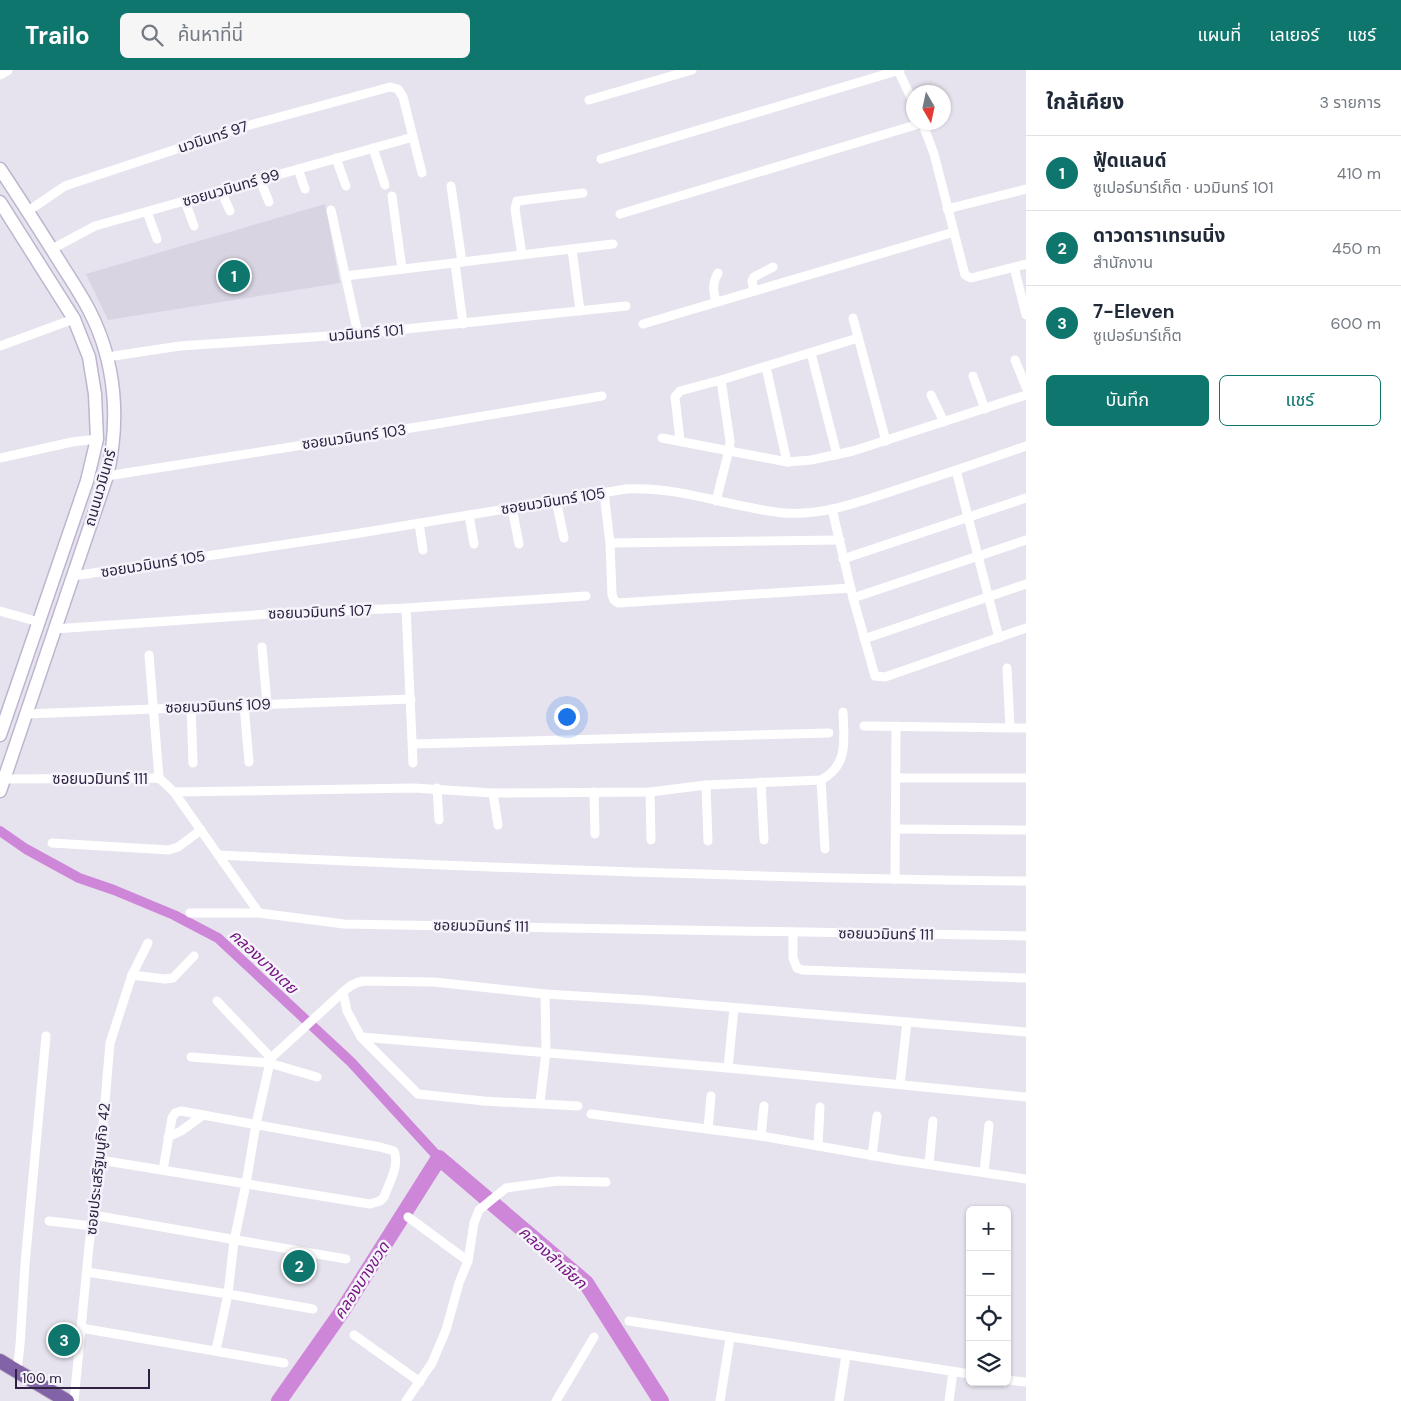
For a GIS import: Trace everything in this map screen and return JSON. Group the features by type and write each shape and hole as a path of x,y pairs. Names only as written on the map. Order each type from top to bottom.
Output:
{"main road":[{"name":"ถนนนวมินทร์","path":"0,170 28,211 90,312 107,357 113,387 115,419 107,476 2,785"},
{"name":"ถนนนวมินทร์","path":"0,202 74,319 89,357 97,413 97,439 87,481 0,735"},
{"path":"0,1361 67,1401"}],"street":[{"path":"589,100 692,70"},
{"path":"601,159 899,70 906,86"},
{"name":"นวมินทร์ 97","path":"28,211 65,186 246,126 390,87 398,88 413,136"},
{"path":"620,214 906,128"},
{"path":"925,130 934,154 966,277 971,278 1026,264"},
{"path":"413,136 422,173"},
{"name":"ซอยนวมินทร์ 99","path":"52,249 95,226 413,136"},
{"path":"373,148 385,185"},
{"path":"336,158 346,186"},
{"path":"298,169 305,189"},
{"path":"260,180 269,202"},
{"path":"451,186 463,324"},
{"path":"948,209 1026,189"},
{"path":"221,191 230,211"},
{"path":"522,255 515,208 517,202 583,193"},
{"path":"392,196 402,269"},
{"path":"185,201 194,226"},
{"path":"331,210 358,334"},
{"path":"146,212 157,239"},
{"path":"643,324 954,232"},
{"path":"345,276 613,244"},
{"path":"572,249 580,311"},
{"path":"754,291 752,281 754,277 773,267"},
{"path":"1014,267 1024,294 1026,315"},
{"path":"716,302 713,282 718,273"},
{"name":"นวมินทร์ 101","path":"107,357 180,346 358,334 626,306"},
{"path":"852,318 886,441"},
{"path":"0,346 74,319"},
{"path":"680,440 676,402 677,394 680,391 766,367 858,338"},
{"path":"811,353 837,455"},
{"path":"1015,360 1026,387"},
{"path":"766,367 787,462"},
{"path":"973,376 985,408"},
{"path":"716,501 729,450 729,432 721,380"},
{"path":"931,395 944,422"},
{"path":"662,438 787,462 802,461 837,455 886,441 1026,395"},
{"name":"ซอยนวมินทร์ 103","path":"107,476 602,396"},
{"path":"0,458 72,442 97,439"},
{"name":"ซอยนวมินทร์ 105","path":"73,576 639,488 785,513 817,512 956,470 1026,446"},
{"path":"956,470 999,638"},
{"path":"604,493 610,543 612,595 618,603 851,588"},
{"path":"844,558 1026,498"},
{"path":"556,500 564,538"},
{"path":"512,508 519,544"},
{"path":"832,509 875,676 882,677 1026,628"},
{"path":"469,515 474,544"},
{"path":"419,523 423,550"},
{"path":"610,543 840,540"},
{"path":"854,598 1026,540"},
{"path":"864,638 989,598 1026,584"},
{"name":"ซอยนวมินทร์ 107","path":"54,628 586,596"},
{"path":"406,608 413,763"},
{"path":"0,611 39,622"},
{"path":"262,647 267,704"},
{"path":"149,655 158,778"},
{"path":"1007,668 1010,728"},
{"name":"ซอยนวมินทร์ 109","path":"26,714 410,699"},
{"path":"244,705 249,762"},
{"path":"191,707 193,763"},
{"path":"174,792 437,788 493,793 650,792 706,785 821,780 837,768 842,757 844,749 843,712"},
{"path":"864,726 1026,728"},
{"path":"895,880 896,726"},
{"path":"413,744 829,733"},
{"name":"ซอยนวมินทร์ 111","path":"2,785 158,778 174,792 259,913 344,924 1026,936"},
{"path":"896,778 1026,778"},
{"path":"821,780 825,849"},
{"path":"761,782 764,840"},
{"path":"706,785 708,841"},
{"path":"437,788 439,820"},
{"path":"594,792 596,834"},
{"path":"650,792 651,840"},
{"path":"493,793 498,826"},
{"path":"896,829 1026,830"},
{"path":"52,843 169,850 178,847 201,830"},
{"path":"219,855 451,866 895,880 1026,880"},
{"path":"190,913 259,913"},
{"path":"793,932 793,958 797,968 802,970 1026,978"},
{"name":"ซอยประเสริฐมนูกิจ 42","path":"74,1401 100,1160 110,1043 132,975 148,943"},
{"path":"132,975 165,979 173,978 194,956"},
{"path":"216,1350 228,1294 234,1240 270,1061 327,1005 356,982 434,982 544,994 645,1000 1026,1032"},
{"path":"343,992 348,1011 362,1037 418,1094 484,1101 540,1102 578,1106"},
{"path":"540,1102 546,1052 544,994"},
{"path":"218,1001 270,1061"},
{"path":"728,1068 734,1008"},
{"path":"900,1084 906,1022"},
{"path":"17,1371 46,1036"},
{"path":"362,1037 728,1068 1026,1097"},
{"path":"192,1057 270,1061 318,1077"},
{"path":"708,1129 711,1096"},
{"path":"761,1136 764,1106"},
{"path":"818,1146 820,1107"},
{"path":"100,1160 375,1204 384,1197 396,1164 394,1150 181,1111 175,1113 172,1118 163,1170"},
{"path":"591,1114 761,1136 872,1156 1026,1179"},
{"path":"168,1137 203,1115"},
{"path":"872,1156 876,1116"},
{"path":"929,1164 933,1121"},
{"path":"984,1172 990,1125"},
{"path":"406,1401 432,1363 446,1330 459,1283 468,1261 474,1223 479,1210 506,1188 557,1181 606,1182"},
{"path":"93,1215 346,1259"},
{"path":"408,1217 468,1261"},
{"path":"49,1221 92,1226"},
{"path":"87,1272 313,1309"},
{"path":"629,1321 966,1374"},
{"path":"81,1328 284,1362"},
{"path":"354,1335 420,1382"},
{"path":"556,1401 594,1337"},
{"path":"720,1401 730,1338"},
{"path":"838,1401 846,1355"},
{"path":"948,1401 953,1372"},
{"path":"1011,1380 1026,1382"}],"shaded area":[{"path":"325,204 340,283 108,320 86,274"}],"waterway":[{"name":"คลองบางเตย","path":"0,831 26,849 79,878 114,890 174,915 218,938 351,1062 439,1158"},
{"name":"คลองลำเจียก","path":"279,1401 341,1313 439,1158 586,1283 661,1401"}],"place":[{"name":"ฟู้ดแลนด์","path":"234,276"},
{"name":"ดาวดาราเทรนนิ่ง","path":"299,1266"},
{"name":"7-Eleven","path":"64,1340"}],"water label":[{"name":"คลองบางขวด","path":"361,1280"}]}
